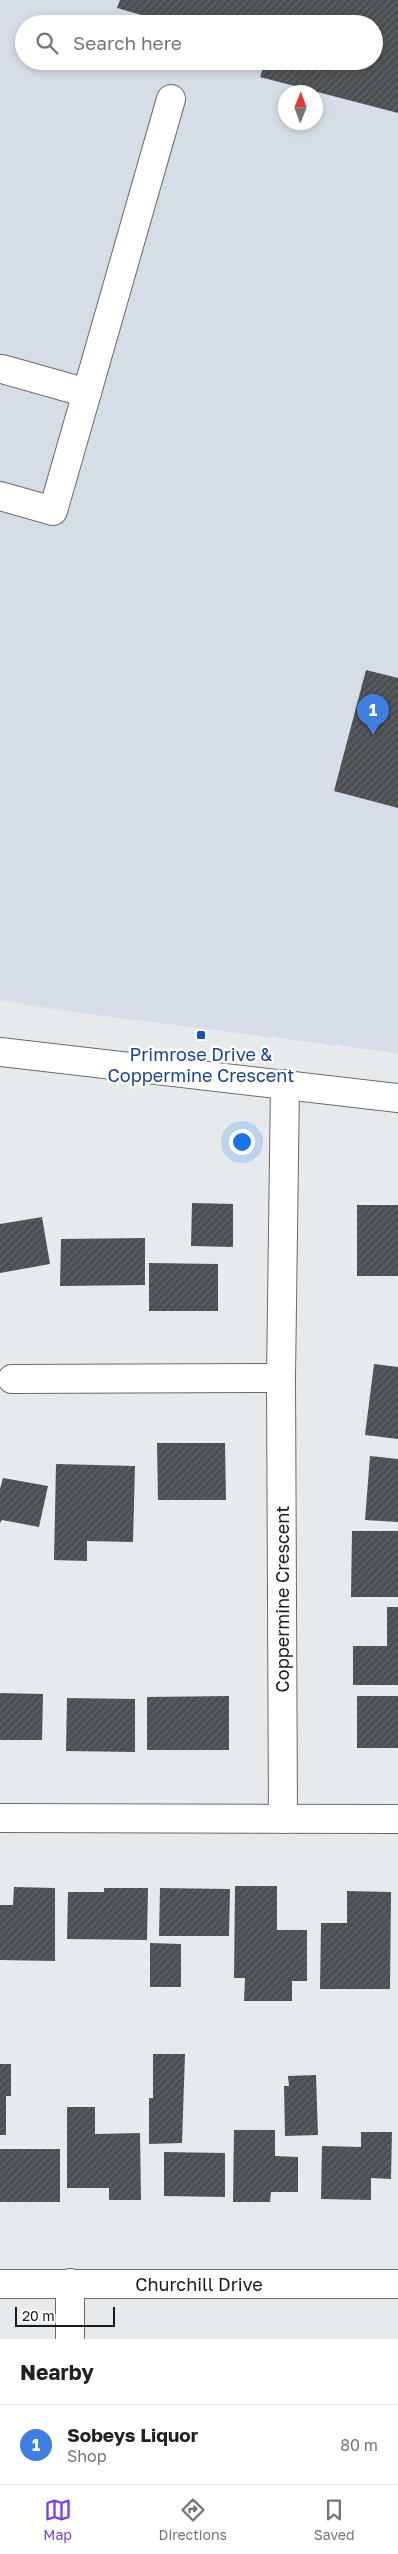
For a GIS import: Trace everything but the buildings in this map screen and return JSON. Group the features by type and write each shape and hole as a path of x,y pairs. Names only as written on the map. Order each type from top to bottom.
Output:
{"street":[{"path":"0,496 53,511 171,99"},
{"path":"2,369 87,393"},
{"path":"0,1052 398,1098"},
{"name":"Coppermine Crescent","path":"283,1819 281,1378 285,1084"},
{"path":"12,1379 281,1378"},
{"path":"0,1818 398,1819"},
{"path":"70,2283 70,2339"},
{"name":"Churchill Drive","path":"0,2284 398,2284"}],"shaded area":[{"path":"0,0 398,0 398,1053 72,1012 0,1000"}],"place":[{"name":"Sobeys Liquor","path":"373,735"},
{"name":"Primrose Drive & Coppermine Crescent","path":"201,1035"}]}
